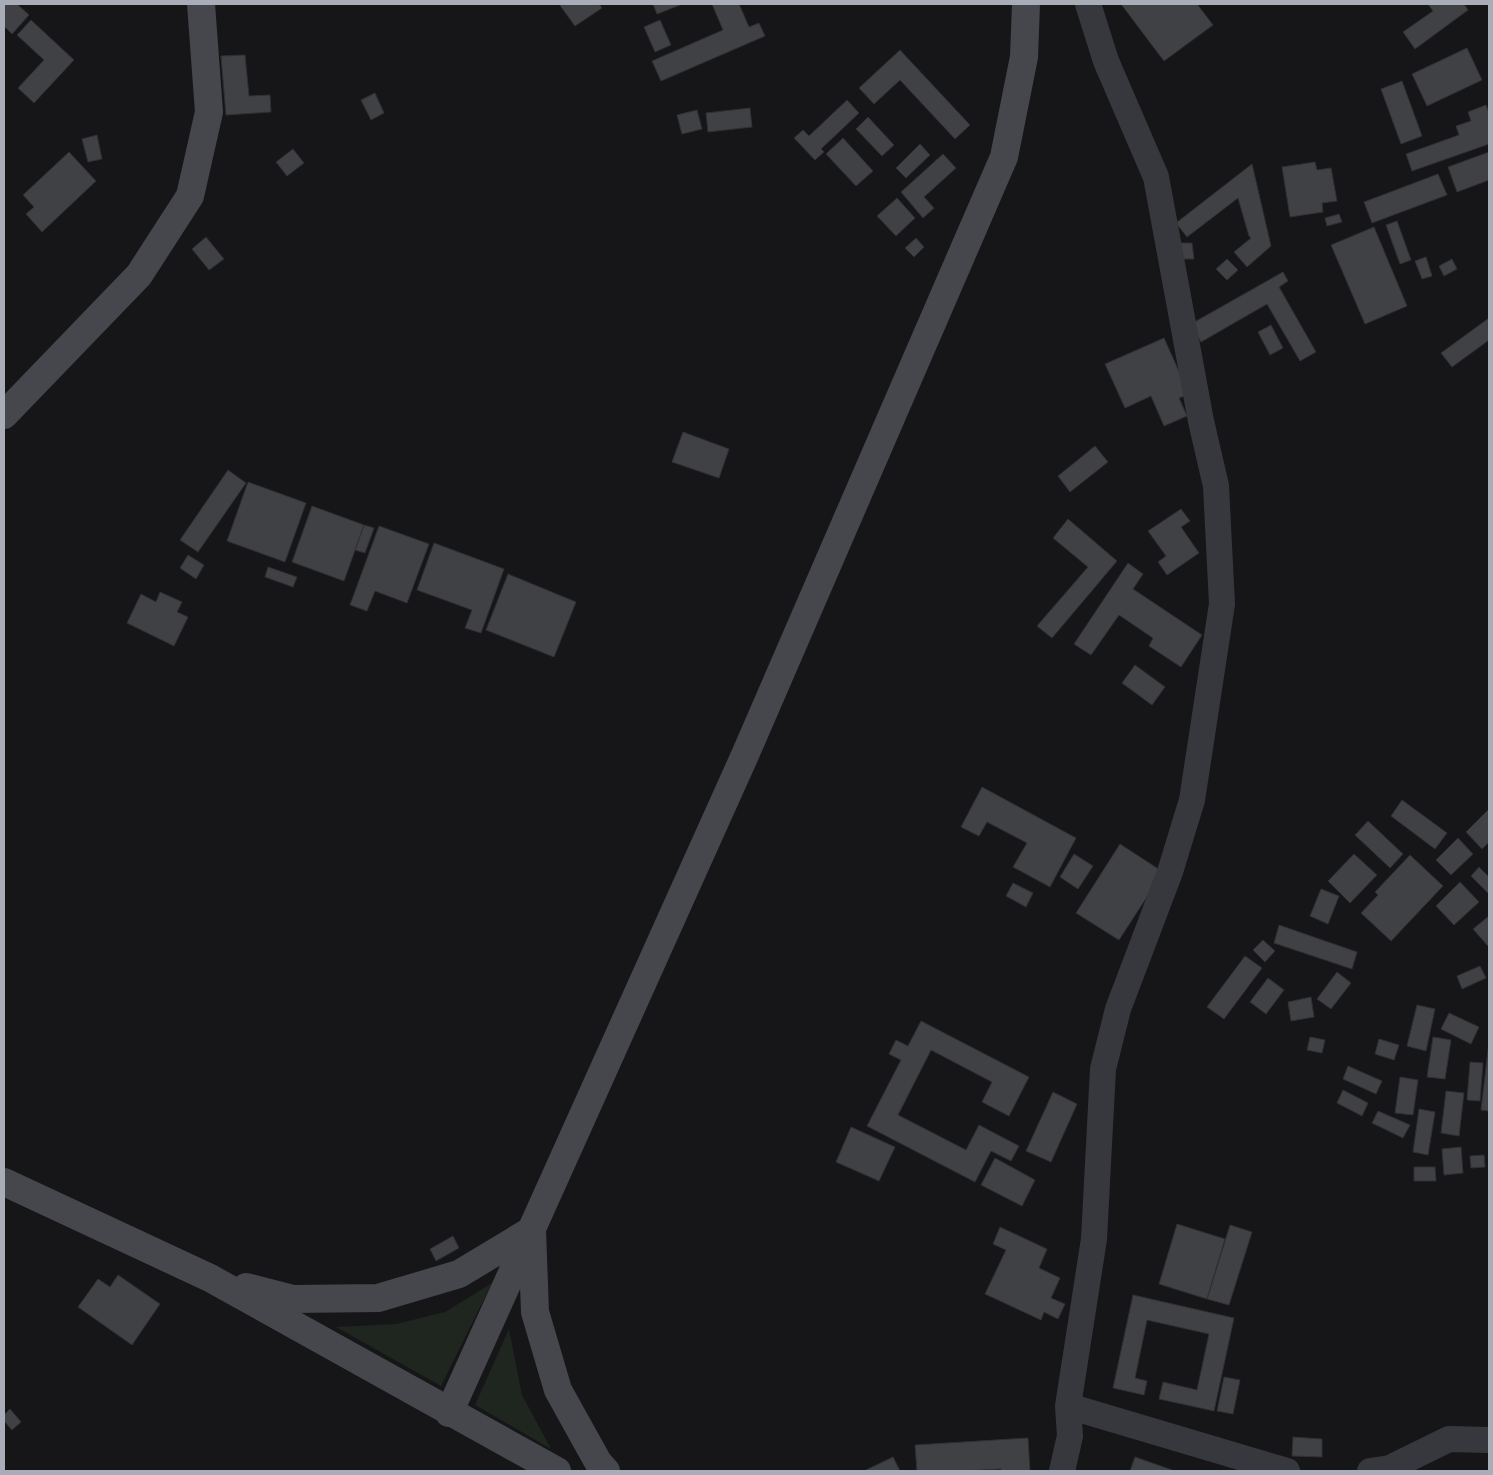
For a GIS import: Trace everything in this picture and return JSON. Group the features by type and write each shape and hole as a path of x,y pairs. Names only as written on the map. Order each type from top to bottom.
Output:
{"main road":[{"path":"4,415 139,275 190,196 210,112 201,4"},
{"path":"449,1413 745,755 1004,157 1024,57 1026,4"},
{"path":"4,1182 210,1278 449,1413 557,1471"},
{"path":"210,1278 293,1299 378,1298 459,1274 532,1230"},
{"path":"532,1230 536,1312 558,1390 598,1462 606,1471"}],"street":[{"path":"1062,1471 1070,1436 1068,1406 1094,1239 1103,1069 1118,1009 1170,872 1192,800 1222,604 1216,486 1201,421 1156,177 1106,61 1088,4"},
{"path":"1068,1406 1287,1471"},
{"path":"1370,1471 1390,1468 1449,1439 1489,1440"}],"shaded area":[{"path":"492,1283 441,1386 336,1327 396,1324 445,1312"},
{"path":"509,1329 522,1395 551,1449 475,1405"}],"building":[{"path":"4,4 17,4 29,15 12,34 4,26"},
{"path":"559,4 599,4 602,8 575,26"},
{"path":"653,4 679,4 680,5 657,14"},
{"path":"712,4 739,4 749,27 759,23 765,36 661,81 652,61 723,30"},
{"path":"1121,4 1197,4 1213,25 1164,61"},
{"path":"1428,4 1464,4 1468,10 1415,49 1403,32 1433,11"},
{"path":"31,20 74,60 34,103 18,88 44,60 17,35"},
{"path":"660,20 671,45 655,52 644,27"},
{"path":"1467,48 1482,80 1427,106 1412,74"},
{"path":"900,50 970,125 955,139 900,80 874,104 859,88"},
{"path":"245,55 249,96 270,95 271,112 226,115 221,56"},
{"path":"1402,81 1422,136 1401,144 1381,89"},
{"path":"375,93 384,113 371,120 361,100"},
{"path":"847,100 859,113 821,149 824,152 815,160 794,138 803,130 809,136"},
{"path":"1486,105 1489,113 1489,144 1412,171 1406,154 1459,135 1456,126 1471,121 1468,112"},
{"path":"750,108 752,127 708,132 706,113"},
{"path":"697,110 702,129 682,134 677,115"},
{"path":"868,117 894,145 882,156 856,129"},
{"path":"97,135 102,159 88,162 82,139"},
{"path":"843,138 873,171 856,186 826,154"},
{"path":"920,144 930,155 906,178 896,168"},
{"path":"293,149 304,163 287,176 276,162"},
{"path":"69,152 96,181 42,232 26,214 34,207 23,195"},
{"path":"1489,152 1489,180 1457,192 1448,167"},
{"path":"943,154 956,168 924,197 934,208 923,218 901,192"},
{"path":"1315,162 1317,170 1331,168 1337,201 1322,203 1323,212 1290,217 1282,167"},
{"path":"1252,164 1271,246 1247,267 1234,252 1251,238 1238,198 1187,237 1176,223"},
{"path":"1438,174 1447,195 1372,223 1364,202"},
{"path":"897,198 915,218 896,236 877,216"},
{"path":"1339,214 1342,222 1327,226 1325,218"},
{"path":"1397,221 1411,260 1400,264 1386,225"},
{"path":"1374,227 1407,306 1365,324 1331,245"},
{"path":"206,237 224,259 209,270 192,249"},
{"path":"916,238 924,247 914,257 905,248"},
{"path":"1180,243 1192,243 1194,259 1181,259"},
{"path":"1426,257 1432,276 1422,279 1415,261"},
{"path":"1227,259 1238,270 1227,280 1216,269"},
{"path":"1452,259 1457,269 1444,276 1439,266"},
{"path":"1283,272 1288,281 1279,287 1316,352 1300,361 1267,304 1201,342 1191,324"},
{"path":"1489,318 1489,340 1452,367 1441,353"},
{"path":"1271,325 1283,348 1270,355 1258,332"},
{"path":"1164,338 1189,394 1179,398 1187,416 1164,426 1151,396 1125,408 1105,364"},
{"path":"683,432 729,449 719,478 672,462"},
{"path":"1095,446 1108,462 1070,492 1058,476"},
{"path":"228,470 246,483 198,552 180,540"},
{"path":"248,482 306,503 285,562 227,541"},
{"path":"312,506 364,525 344,581 292,562"},
{"path":"1181,509 1190,521 1181,527 1199,553 1167,575 1158,562 1166,556 1148,531"},
{"path":"1068,519 1117,561 1052,638 1037,626 1088,567 1053,538"},
{"path":"364,525 374,528 365,553 355,550"},
{"path":"379,526 429,544 407,603 375,591 367,611 350,605"},
{"path":"434,543 504,569 481,633 465,628 472,610 417,590"},
{"path":"188,555 204,565 196,579 180,568"},
{"path":"1128,563 1143,574 1133,589 1202,635 1181,667 1149,646 1153,638 1119,615 1091,655 1074,644"},
{"path":"268,567 297,577 293,587 265,577"},
{"path":"508,574 576,602 554,657 486,630"},
{"path":"160,592 182,602 177,612 188,617 174,646 127,623 141,594 156,602"},
{"path":"1135,665 1165,687 1152,705 1122,683"},
{"path":"982,787 1076,838 1050,887 1013,867 1027,843 987,822 979,836 961,827"},
{"path":"1402,800 1447,833 1435,849 1391,816"},
{"path":"1489,809 1489,842 1482,849 1466,832"},
{"path":"1368,821 1403,854 1390,868 1355,835"},
{"path":"1458,838 1473,854 1451,875 1436,860"},
{"path":"1120,844 1163,872 1119,940 1076,913"},
{"path":"1074,854 1093,866 1078,889 1060,877"},
{"path":"1354,854 1377,875 1350,903 1328,881"},
{"path":"1410,855 1443,886 1391,941 1361,913 1378,895 1375,892"},
{"path":"1479,867 1489,877 1489,894 1471,876"},
{"path":"1460,882 1479,902 1454,925 1436,906"},
{"path":"1013,883 1033,893 1026,907 1006,896"},
{"path":"1321,889 1339,896 1328,924 1310,916"},
{"path":"1489,916 1489,945 1488,946 1473,929"},
{"path":"1279,925 1357,952 1352,969 1274,943"},
{"path":"1263,940 1275,951 1265,962 1253,950"},
{"path":"1245,956 1262,968 1224,1019 1207,1007"},
{"path":"1480,966 1486,978 1462,989 1457,976"},
{"path":"1337,972 1351,983 1331,1009 1317,999"},
{"path":"1268,978 1284,990 1266,1014 1250,1002"},
{"path":"1311,997 1314,1017 1291,1021 1288,1002"},
{"path":"1417,1005 1435,1009 1426,1051 1407,1046"},
{"path":"1449,1013 1479,1027 1471,1044 1441,1029"},
{"path":"921,1021 1029,1077 1009,1116 982,1102 992,1082 931,1050 898,1115 966,1150 979,1125 1019,1146 1011,1161 991,1151 975,1182 867,1126 901,1060 889,1054 896,1040 908,1046"},
{"path":"1310,1037 1325,1040 1322,1053 1307,1050"},
{"path":"1433,1037 1451,1040 1445,1079 1427,1077"},
{"path":"1379,1039 1399,1045 1394,1060 1375,1054"},
{"path":"1489,1042 1489,1111 1481,1110"},
{"path":"1470,1062 1483,1063 1480,1101 1467,1100"},
{"path":"1348,1066 1382,1081 1376,1094 1343,1079"},
{"path":"1400,1077 1418,1080 1413,1115 1395,1113"},
{"path":"1343,1090 1368,1103 1362,1116 1337,1103"},
{"path":"1446,1091 1464,1093 1459,1136 1441,1133"},
{"path":"1053,1092 1077,1104 1051,1162 1026,1151"},
{"path":"1419,1109 1435,1112 1428,1155 1413,1152"},
{"path":"1378,1111 1410,1125 1403,1138 1372,1123"},
{"path":"851,1127 895,1147 879,1181 836,1162"},
{"path":"1461,1147 1463,1173 1444,1175 1442,1149"},
{"path":"1484,1155 1485,1167 1471,1168 1470,1156"},
{"path":"995,1158 1035,1180 1022,1206 981,1185"},
{"path":"1414,1167 1435,1167 1436,1181 1414,1181"},
{"path":"1177,1224 1225,1239 1207,1299 1159,1284"},
{"path":"1230,1225 1252,1232 1229,1305 1207,1299"},
{"path":"1000,1227 1047,1249 1039,1268 1060,1278 1051,1298 1065,1304 1058,1319 1044,1312 1041,1320 985,1294 1006,1250 993,1244"},
{"path":"453,1236 459,1248 436,1261 430,1249"},
{"path":"118,1275 160,1304 132,1345 78,1307 98,1279 110,1287"},
{"path":"1133,1295 1234,1318 1214,1411 1159,1399 1163,1382 1197,1390 1209,1334 1147,1320 1135,1378 1147,1381 1144,1395 1113,1388"},
{"path":"1224,1377 1240,1380 1233,1414 1217,1411"},
{"path":"10,1409 21,1422 12,1430 4,1421 4,1415"},
{"path":"1293,1437 1322,1439 1322,1457 1292,1456"},
{"path":"1028,1438 1030,1471 1001,1471 1001,1469 917,1471 915,1445"},
{"path":"893,1457 900,1471 866,1470"},
{"path":"1135,1457 1175,1471 1130,1471"}]}
